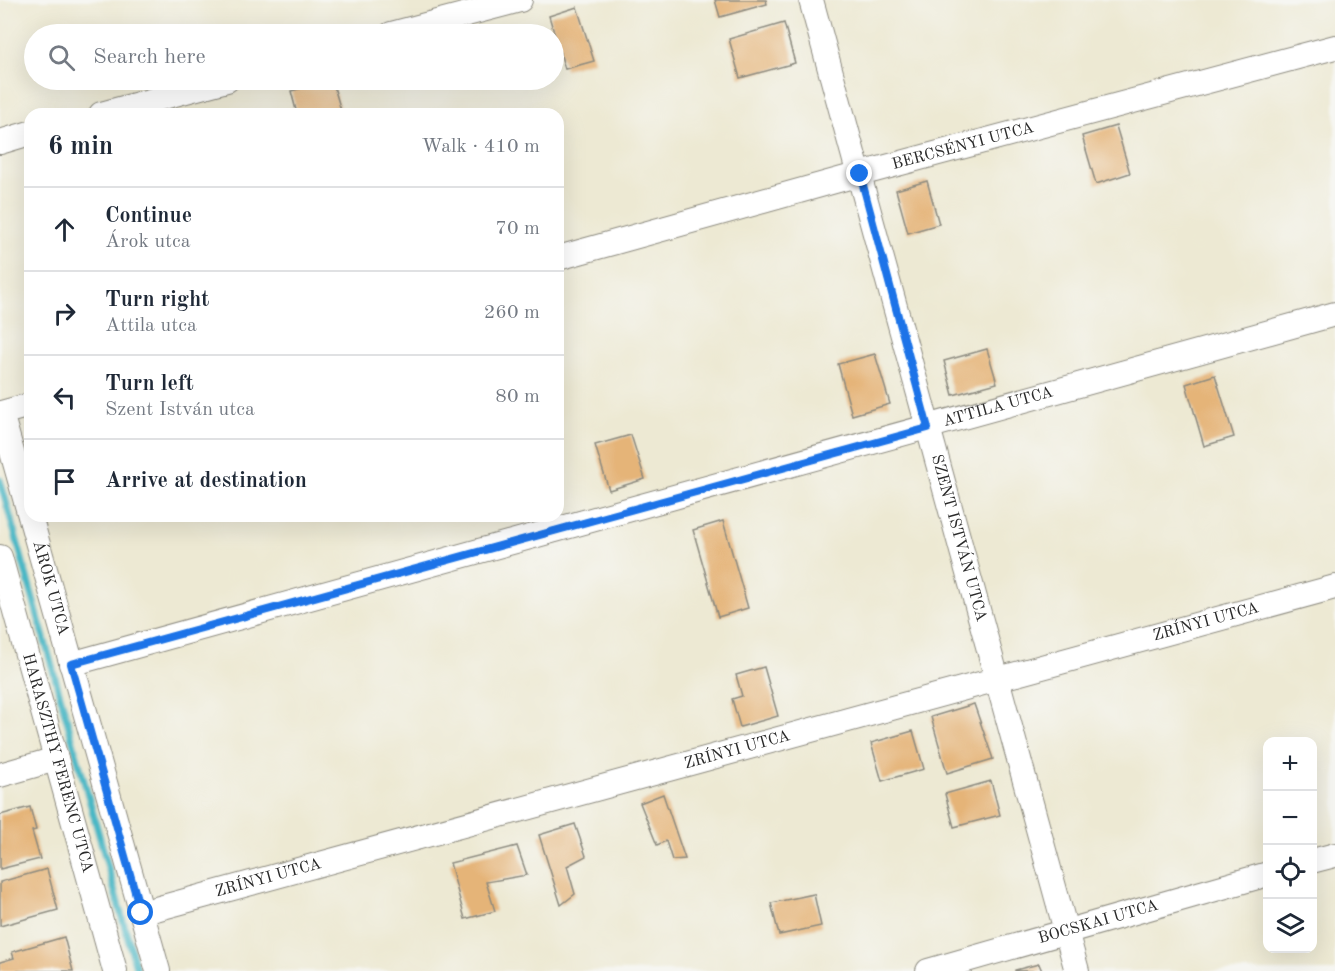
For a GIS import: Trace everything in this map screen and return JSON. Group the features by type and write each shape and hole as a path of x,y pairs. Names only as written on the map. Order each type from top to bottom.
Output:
{"street":[{"path":"429,24 520,0"},
{"name":"SZENT ISTVÁN UTCA","path":"811,0 1077,971"},
{"name":"BERCSÉNYI UTCA","path":"564,256 860,174 1335,47"},
{"path":"123,108 190,90"},
{"path":"0,142 24,136"},
{"name":"ATTILA UTCA","path":"71,664 1335,314"},
{"path":"1,413 24,407"},
{"name":"ÁROK UTCA","path":"1,413 24,495"},
{"name":"ÁROK UTCA","path":"31,522 158,971"},
{"name":"HARASZTHY FERENC UTCA","path":"0,557 115,971"},
{"name":"ZRÍNYI UTCA","path":"141,913 1335,587"},
{"path":"0,775 56,759"},
{"path":"1317,860 1335,855"},
{"name":"BOCSKAI UTCA","path":"928,971 1263,875"}],"building":[{"path":"715,0 766,0 767,4 720,17"},
{"path":"577,7 594,61 565,69 564,24 551,24 549,16"},
{"path":"784,23 795,63 740,78 729,39"},
{"path":"335,90 340,108 295,108 291,91"},
{"path":"1116,126 1130,173 1096,184 1082,136"},
{"path":"927,181 939,224 908,233 896,190"},
{"path":"987,349 997,383 953,395 944,361"},
{"path":"875,354 890,404 852,415 838,364"},
{"path":"1215,375 1234,437 1204,446 1186,384"},
{"path":"631,435 645,479 609,490 595,445"},
{"path":"723,521 748,608 718,617 693,530"},
{"path":"764,667 778,716 740,727 732,699 742,696 736,675"},
{"path":"974,704 993,759 947,773 931,717"},
{"path":"913,731 924,769 882,781 871,743"},
{"path":"991,781 1000,815 954,827 945,794"},
{"path":"663,794 685,859 672,860 666,841 657,845 640,803"},
{"path":"30,807 36,830 32,831 40,859 0,869 0,815"},
{"path":"575,824 586,856 567,866 575,894 561,905 539,835"},
{"path":"517,846 527,875 486,882 495,911 465,919 450,863"},
{"path":"47,869 58,910 0,926 0,882"},
{"path":"814,894 821,926 779,935 771,903"},
{"path":"64,937 73,971 0,971 0,962 14,958 12,952"},
{"path":"1039,964 1042,971 1015,971 1015,970"}],"waterway":[{"path":"0,480 137,971"}],"route":[{"path":"141,913 71,664 928,428 860,174"}]}
